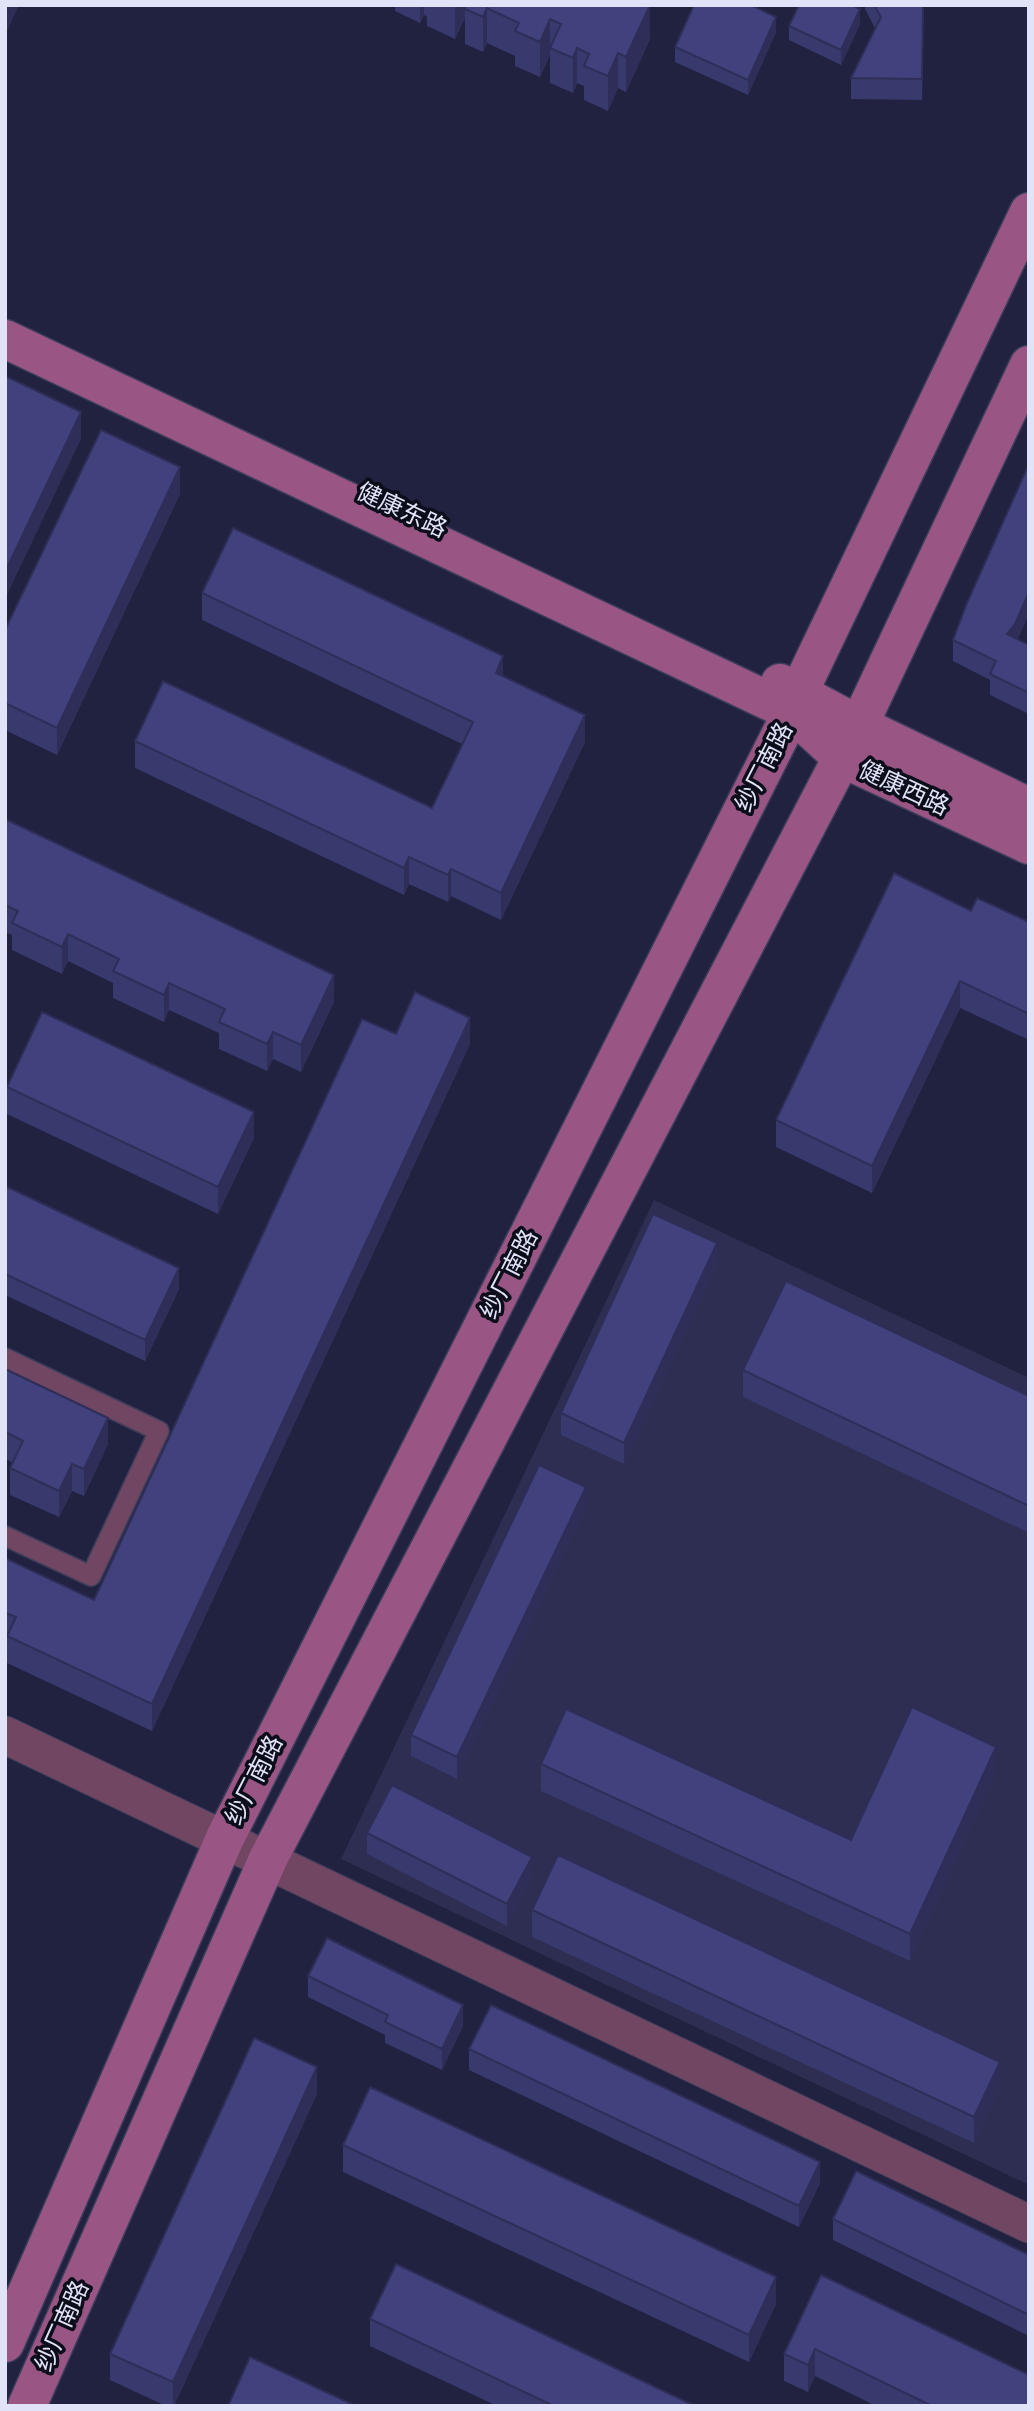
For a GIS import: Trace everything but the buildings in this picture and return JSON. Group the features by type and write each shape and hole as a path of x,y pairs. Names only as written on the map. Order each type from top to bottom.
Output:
{"main road":[{"name":"纱厂南路","path":"5,2343 225,1838 795,702 1029,212"},
{"name":"健康东路","path":"5,328 795,702"},
{"name":"健康东路","path":"5,339 795,702"},
{"name":"纱厂南路","path":"27,2406 268,1859 859,725 1029,365"},
{"name":"健康西路","path":"795,702 859,725 1029,807"},
{"name":"健康西路","path":"795,702 842,758 1029,845"}],"street":[{"path":"5,1735 1029,2224"}],"lane":[{"path":"5,1358 159,1431 91,1576 5,1535"}],"shaded area":[{"path":"654,1200 1029,1378 1029,2185 341,1859"}]}
